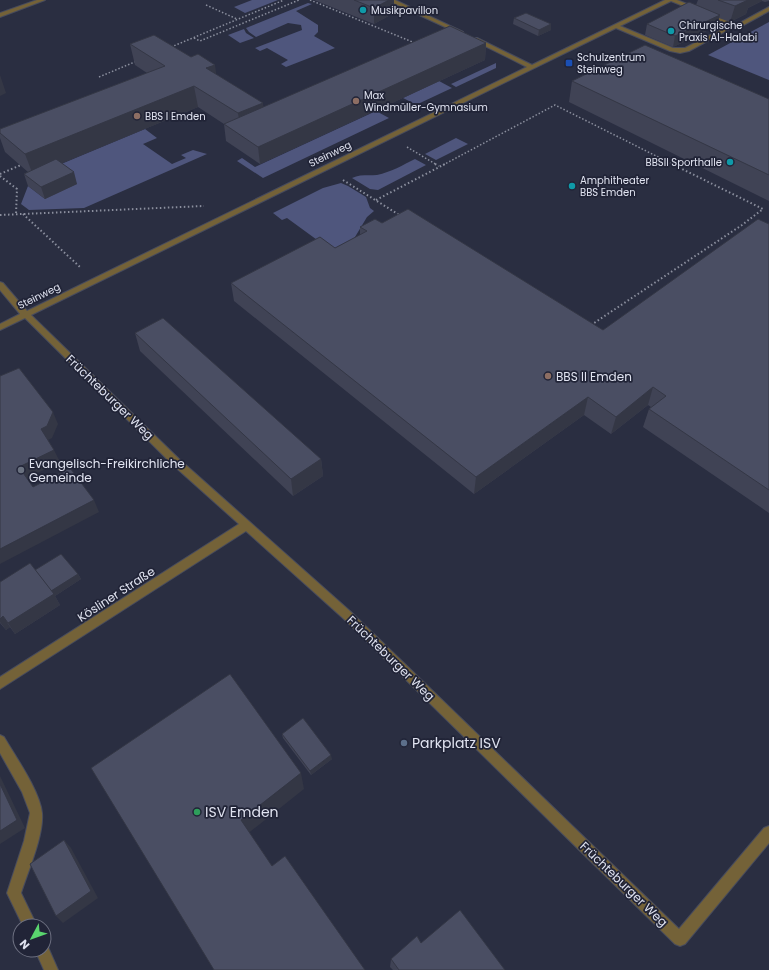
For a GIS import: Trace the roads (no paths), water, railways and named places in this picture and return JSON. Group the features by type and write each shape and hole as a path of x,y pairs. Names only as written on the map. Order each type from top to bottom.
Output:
{"street":[{"path":"0,16 42,0"},
{"path":"390,0 465,35"},
{"path":"670,0 738,26 769,9"},
{"name":"Steinweg","path":"0,326 670,0"},
{"path":"615,26 672,50 680,51 687,50 730,27"},
{"path":"472,38 532,67"},
{"name":"Früchteburger Weg","path":"0,285 25,314 176,462 348,616 680,939 769,833"},
{"name":"Kösliner Straße","path":"0,684 246,526"},
{"path":"0,741 33,800 36,812 36,824 14,893 26,918"},
{"path":"46,958 51,970"}],"place":[{"name":"Musikpavillon","path":"363,10"},
{"name":"Chirurgische Praxis Al-Halabi","path":"671,31"},
{"name":"Schulzentrum Steinweg","path":"569,63"},
{"name":"Max Windmüller-Gymnasium","path":"356,101"},
{"name":"BBS I Emden","path":"137,116"},
{"name":"BBSII Sporthalle","path":"730,162"},
{"name":"Amphitheater BBS Emden","path":"572,186"},
{"name":"BBS II Emden","path":"548,376"},
{"name":"Evangelisch-Freikirchliche Gemeinde","path":"21,470"},
{"name":"Parkplatz ISV","path":"404,743"},
{"name":"ISV Emden","path":"197,812"}]}
